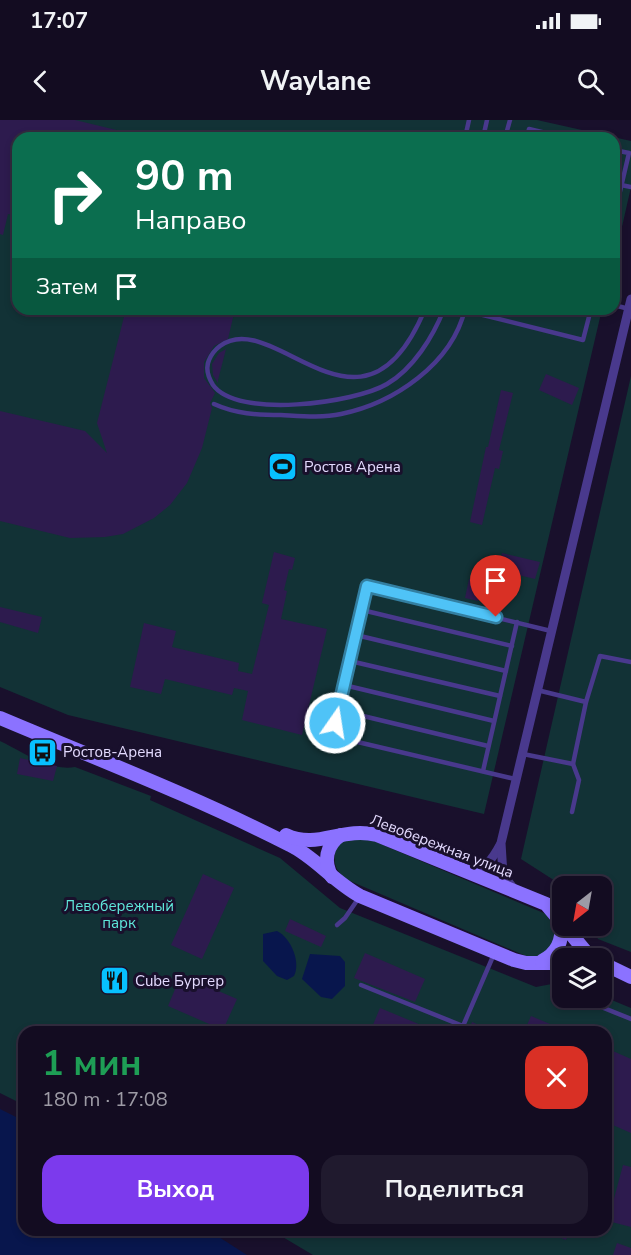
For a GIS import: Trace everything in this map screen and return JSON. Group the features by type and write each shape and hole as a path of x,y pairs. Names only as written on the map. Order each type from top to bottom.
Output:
{"main road":[{"name":"Левобережная улица","path":"0,718 222,812 297,841 320,840 343,833 362,831 546,904 552,910"},
{"name":"Левобережная улица","path":"222,812 293,846 360,896 526,963 552,962"},
{"path":"332,877 327,856 332,843 343,833"},
{"path":"542,961 556,949 561,936"},
{"name":"Левобережная улица","path":"571,936 582,948"},
{"path":"612,968 631,977"},
{"path":"612,976 631,984"}],"street":[{"path":"466,872 476,870 492,860 501,843 551,631 626,335 630,304"},
{"path":"501,843 502,875 519,894"}],"lane":[{"path":"528,132 529,129 542,132"},
{"path":"620,151 629,153 620,190"},
{"path":"621,185 631,188"},
{"path":"422,315 408,340 383,367 358,378 345,378 323,372 259,343 240,338 223,344 209,360 207,377 216,389 229,399 256,403 315,403 345,400 367,393 398,376 428,341 441,315"},
{"path":"214,404 245,414 312,416 340,414 383,400 427,371 456,333 463,315"},
{"path":"483,315 583,340 589,315"},
{"path":"516,780 332,736 367,586 551,631"},
{"path":"362,610 512,646"},
{"path":"483,771 518,622"},
{"path":"356,635 506,671"},
{"path":"572,812 579,780 573,764 586,702 600,656 631,662"},
{"path":"350,661 500,696"},
{"path":"344,685 494,721"},
{"path":"537,690 586,702"},
{"path":"338,710 488,746"},
{"path":"522,753 573,764"},
{"path":"337,925 345,918 360,896"},
{"path":"361,986 463,1026 496,952"},
{"path":"605,1008 631,1018"}],"green space":[{"name":"Ростов Арена","path":"0,120 537,120 591,132 12,132 12,315 601,315 484,814 68,715 0,687"},
{"name":"Ростов Арена","path":"620,139 631,141 631,187 620,236"},
{"path":"631,376 631,952 598,939 596,936 612,936 612,876 552,876 552,879 521,859"},
{"name":"Левобережный парк","path":"0,741 46,764 66,768 75,767 151,796 150,800 280,858 340,908 536,987 552,984 552,1008 612,1008 612,1000 631,1008 631,1255 313,1255 281,1236 612,1236 612,1026 18,1026 18,1102 0,1093"},
{"path":"357,834 546,914 552,924 552,936 556,936 554,945 539,958 526,956 350,881 341,874 336,865 337,844"}],"shaded area":[{"path":"277,931 287,939 295,957 294,976 287,980 277,976 263,961 263,934"},
{"path":"310,954 340,956 345,962 345,986 332,999 321,997 302,979"},
{"path":"0,1109 18,1118 18,1236 217,1236 247,1255 0,1255"}],"building":[{"path":"0,120 75,120 125,132 12,132 12,215 8,214 3,235 0,234"},
{"path":"124,315 234,315 228,339 214,346 204,362 204,378 215,393 210,403 212,408 202,448 187,483 170,505 154,518 123,534 105,537 70,538 0,521 0,411 85,431 107,453 97,423"},
{"path":"226,349 218,383 213,375 212,364 219,353"},
{"path":"546,374 579,388 572,405 539,390"},
{"path":"501,390 513,393 499,450 503,451 499,469 495,468 482,525 470,522"},
{"path":"274,552 295,558 292,570 289,569 284,590 287,591 281,619 327,629 302,735 242,720 248,691 234,688 232,695 165,679 161,694 130,687 144,623 176,631 172,647 239,663 238,671 252,674 269,605 262,603"},
{"path":"502,553 540,562 535,579 498,570"},
{"path":"469,579 483,583 478,601 465,598"},
{"path":"0,607 42,617 38,633 0,622"},
{"path":"20,758 57,766 53,781 17,774"},
{"path":"203,874 234,888 202,959 171,945"},
{"path":"290,919 326,936 321,947 285,931"},
{"path":"365,953 425,979 415,1002 354,978"},
{"name":"Cube Бургер","path":"113,969 122,972 116,993 107,990"},
{"path":"181,975 237,999 225,1026 214,1026 168,1006"},
{"path":"380,1008 421,1025 421,1026 372,1026"},
{"path":"531,1016 555,1026 527,1026"},
{"path":"612,1051 631,1059 631,1133 612,1125"},
{"path":"623,1165 631,1167 631,1227 612,1222 612,1206"},
{"path":"556,1236 568,1236 566,1240"},
{"path":"617,1243 631,1248 631,1255 613,1255"}],"place":[{"name":"Ростов Арена","path":"283,467"},
{"name":"Ростов-Арена","path":"42,752"},
{"name":"Cube Бургер","path":"114,981"}],"route":[{"path":"335,723 367,586 496,617"}]}
